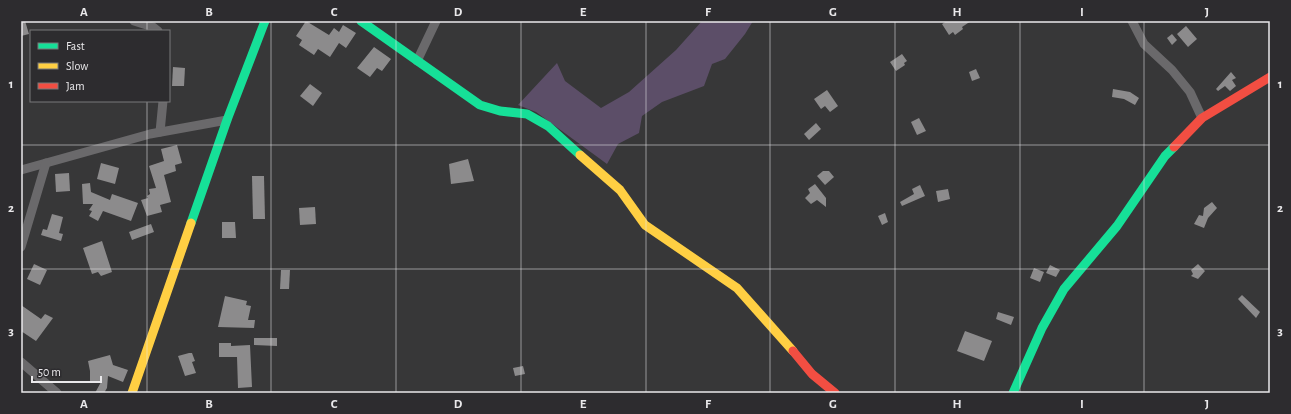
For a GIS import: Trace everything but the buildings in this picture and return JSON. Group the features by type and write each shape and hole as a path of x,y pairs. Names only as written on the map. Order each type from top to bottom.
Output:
{"street":[{"path":"134,21 154,27 157,30"},
{"path":"132,393 227,120 264,21"},
{"path":"361,21 480,105 500,111 526,114 548,126 620,190 635,213 646,225 737,288 778,332 812,374 835,393"},
{"path":"417,61 436,21"},
{"path":"1132,21 1144,44 1172,70 1190,92 1202,118"},
{"path":"1013,393 1042,328 1064,289 1116,226 1165,156 1202,118 1270,77"},
{"path":"160,132 163,102"},
{"path":"21,170 160,132 227,120"},
{"path":"21,247 46,164"},
{"path":"21,362 57,393"}],"shaded area":[{"path":"702,21 753,21 745,34 725,59 712,64 704,86 662,102 642,116 639,133 618,144 607,164 536,112 518,105 557,63 565,81 601,108 629,92 676,50"}],"traffic: fast":[{"path":"191,223 227,120 265,21"},
{"path":"361,21 480,105 500,111 527,114 548,126 580,155"},
{"path":"1013,393 1042,328 1064,289 1117,226 1165,156 1174,147"}],"traffic: slow":[{"path":"580,155 620,190 645,225 737,288 793,351"},
{"path":"132,393 191,223"}],"traffic: jam":[{"path":"1174,147 1202,118 1270,77"},
{"path":"793,351 812,374 835,393"}]}
